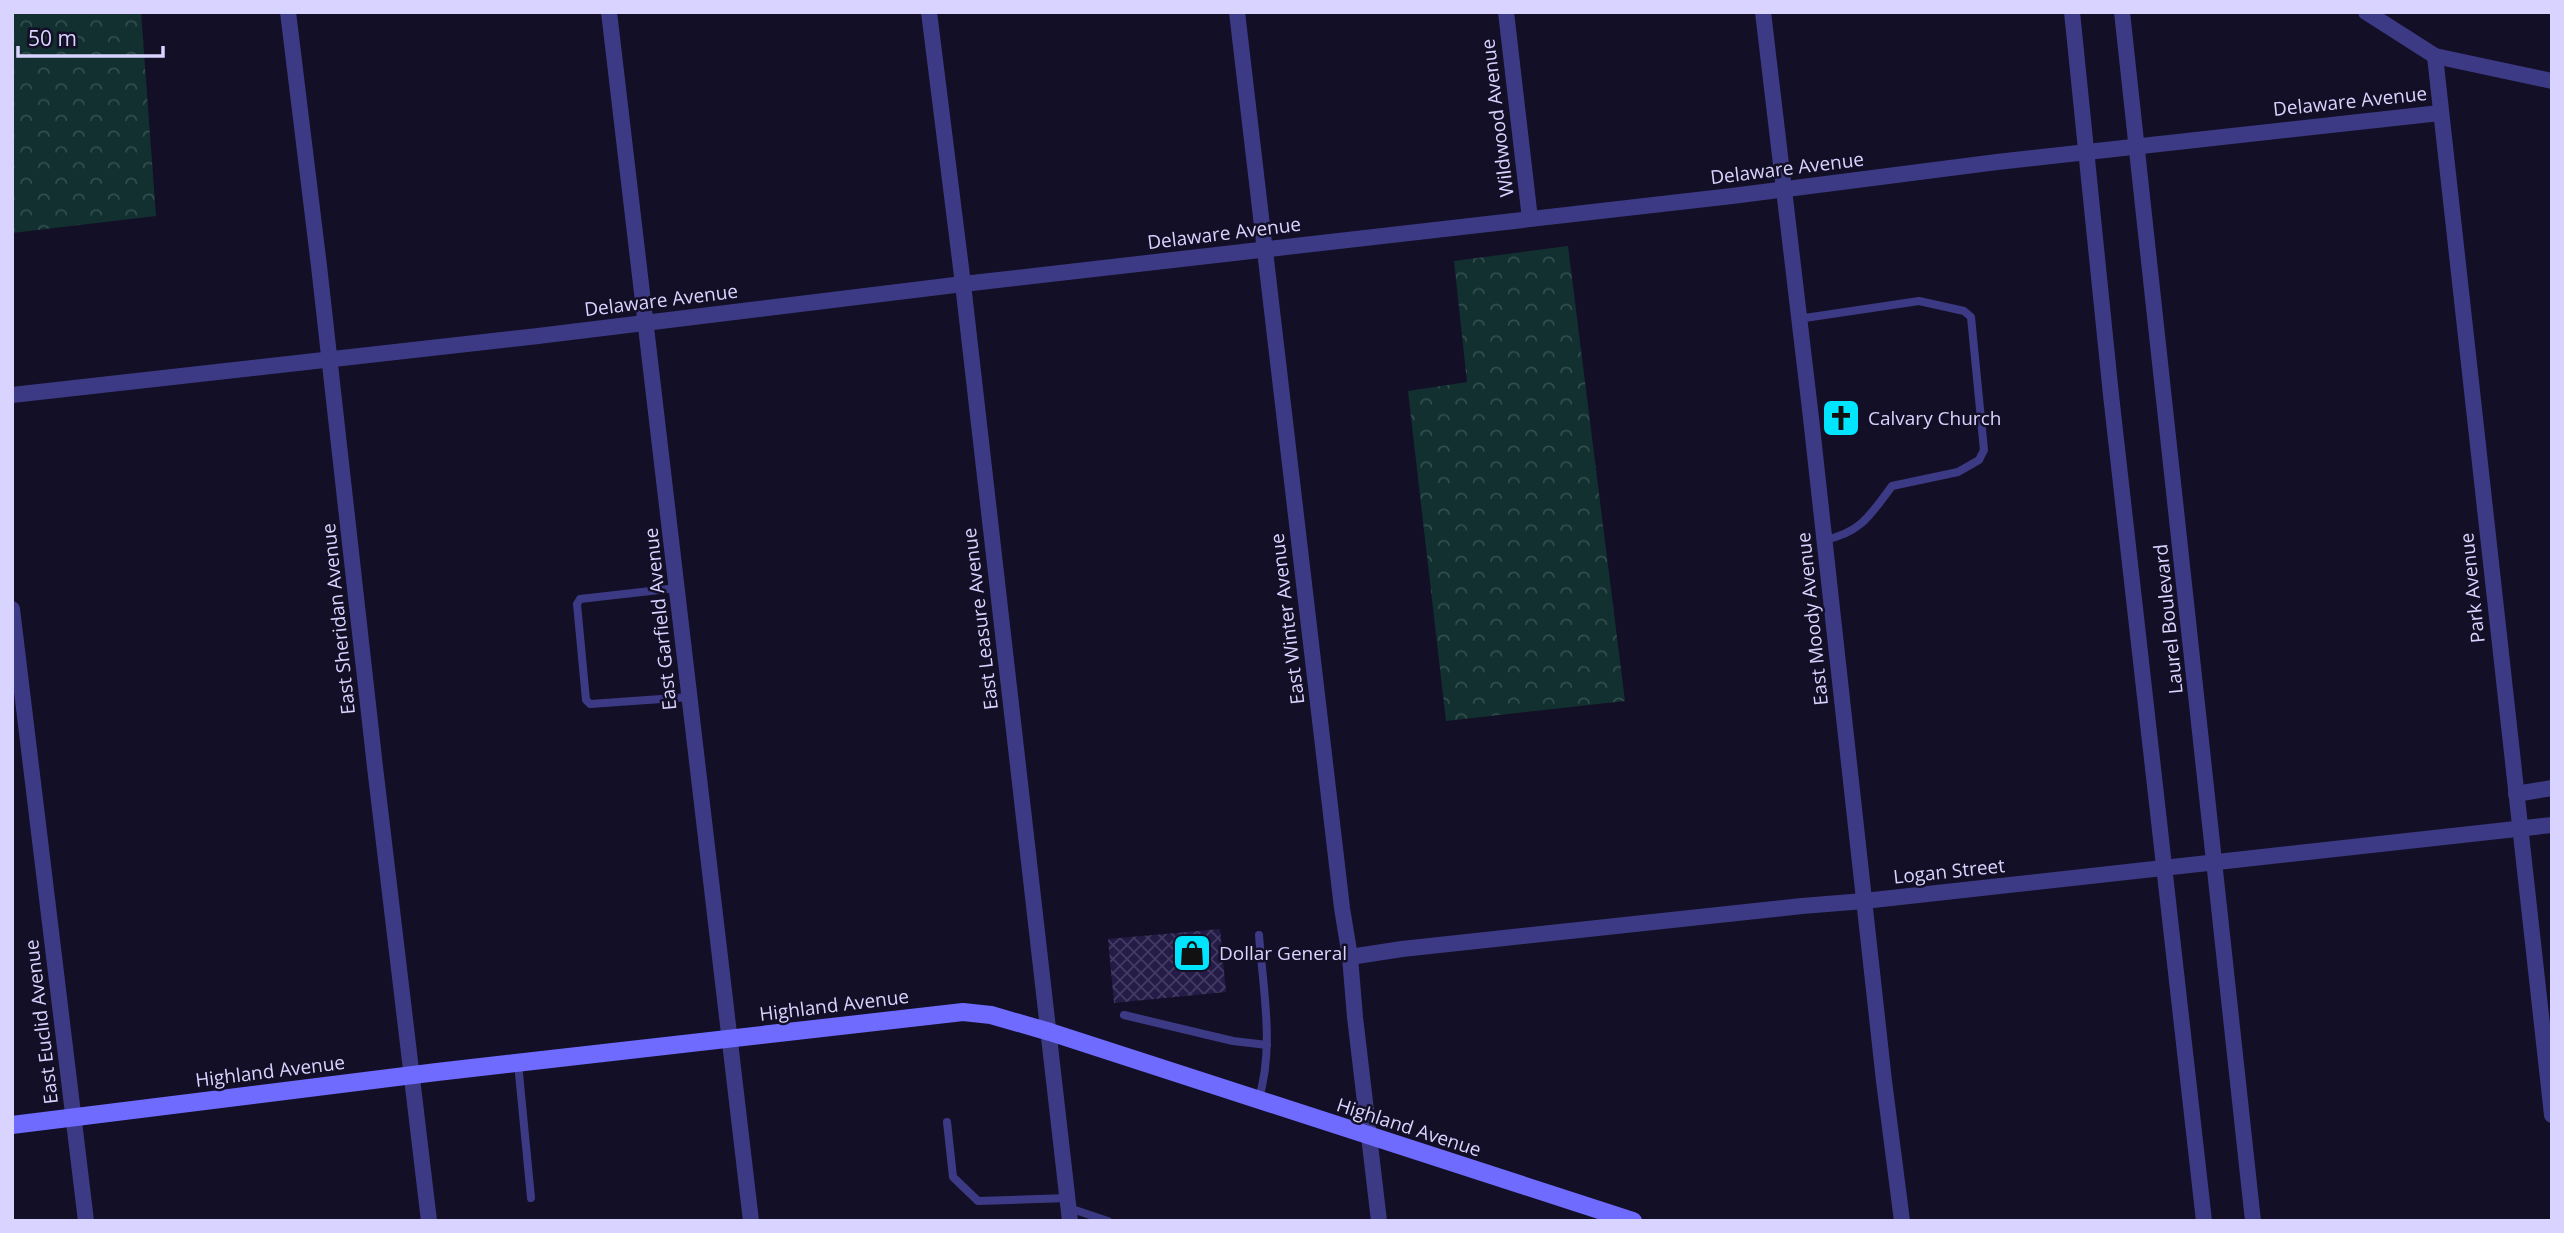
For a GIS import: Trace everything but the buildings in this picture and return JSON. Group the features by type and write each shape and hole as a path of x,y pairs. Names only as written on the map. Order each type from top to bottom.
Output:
{"main road":[{"name":"Highland Avenue","path":"12,1125 413,1075 963,1012 991,1015 1050,1032 1633,1221"}],"street":[{"name":"East Sheridan Avenue","path":"288,12 429,1221"},
{"name":"East Garfield Avenue","path":"609,12 751,1221"},
{"name":"East Leasure Avenue","path":"929,12 963,284 1069,1209"},
{"name":"East Winter Avenue","path":"1237,12 1379,1221"},
{"name":"Wildwood Avenue","path":"1506,12 1530,219"},
{"name":"East Moody Avenue","path":"1763,12 1902,1221"},
{"name":"Laurel Boulevard","path":"2072,12 2111,395 2204,1221"},
{"name":"Laurel Boulevard","path":"2122,12 2253,1221"},
{"path":"2366,12 2435,56 2552,81"},
{"name":"Park Avenue","path":"2435,56 2552,1115"},
{"name":"Delaware Avenue","path":"12,395 2440,113"},
{"name":"East Euclid Avenue","path":"12,609 86,1221"},
{"path":"2516,794 2552,788"},
{"name":"Logan Street","path":"1350,957 1484,940 2552,825"}],"lane":[{"path":"1798,318 1919,301 1964,311 1971,317 1984,450 1979,460 1958,472 1892,486 1863,524 1843,537 1824,540"},
{"path":"677,588 580,599 577,604 586,700 590,704 690,697"},
{"path":"1258,1101 1264,1082 1267,1045 1259,935"},
{"path":"1124,1015 1233,1041 1267,1045"},
{"path":"518,1063 531,1198"},
{"path":"947,1122 953,1177 978,1201 1069,1209 1108,1221"}],"green space":[{"path":"12,12 141,12 156,216 12,233"},
{"path":"1568,246 1625,701 1446,721 1408,391 1467,382 1454,261"}],"place":[{"name":"Calvary Church","path":"1841,418"},
{"name":"Dollar General","path":"1192,953"}]}
